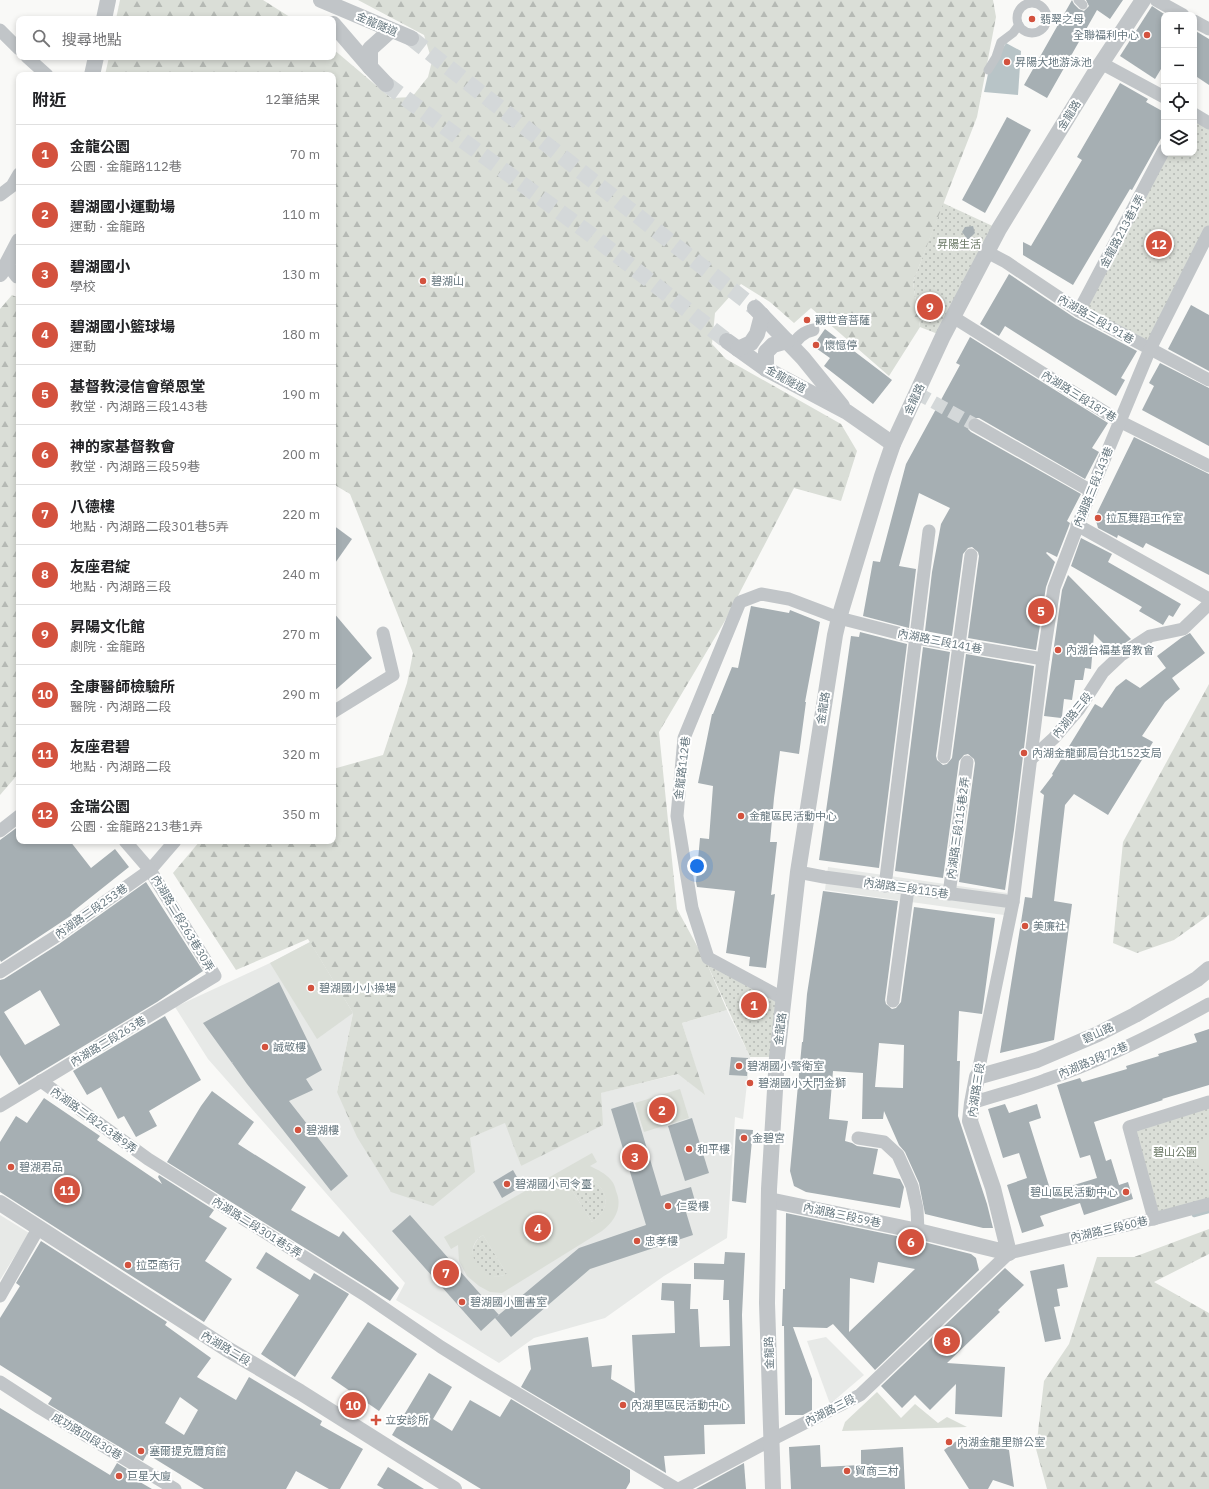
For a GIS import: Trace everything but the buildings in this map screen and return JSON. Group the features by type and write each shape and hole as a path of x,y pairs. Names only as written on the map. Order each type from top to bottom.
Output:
{"street":[{"path":"105,16 108,0"},
{"path":"312,0 326,16"},
{"name":"金龍隧道","path":"321,0 411,38"},
{"name":"金龍路","path":"773,1489 767,1303 769,1200 777,1057 798,872 834,635 838,618 893,444 943,336 1003,222 1101,63 1143,0"},
{"path":"1156,0 1178,12"},
{"path":"1032,4 1044,4 1047,20 1046,24 1040,31 1031,33 1026,32 1019,25 1018,16 1023,7 1032,4"},
{"path":"1197,23 1209,29"},
{"path":"988,70 996,57 1001,42 1013,33 1019,25"},
{"path":"336,27 386,84"},
{"path":"0,30 16,46"},
{"path":"370,67 370,49 391,30"},
{"path":"30,60 42,72"},
{"path":"93,72 95,60"},
{"path":"1101,63 1161,95"},
{"path":"1197,116 1209,123"},
{"name":"金龍路213巷1弄","path":"1079,311 1161,156"},
{"path":"0,195 12,186 16,179"},
{"name":"內湖路三段143巷","path":"1031,759 1043,659 1054,588 1077,525 1150,349 1209,232"},
{"path":"16,247 4,269 16,276"},
{"name":"內湖路三段191巷","path":"987,252 1006,262 1079,311 1209,380"},
{"name":"金龍隧道","path":"847,412 803,358 758,312 757,334 751,343 733,345 766,369 847,412 893,444"},
{"name":"內湖路三段187巷","path":"953,317 1119,421 1209,466"},
{"path":"766,369 766,352 773,345 789,344 807,331 813,330"},
{"path":"975,425 1091,491"},
{"path":"1077,525 1209,599"},
{"path":"885,886 929,532"},
{"path":"944,757 972,555"},
{"name":"金龍路112巷","path":"784,999 708,958 692,908 677,816 684,738 740,602 761,594 789,599 838,618"},
{"name":"內湖路三段","path":"678,1489 860,1395 1009,1253 993,1188 970,1121 977,1077 1013,902 1031,759 1054,738 1079,709 1103,672 1121,655 1150,636 1183,629 1209,604"},
{"name":"內湖路三段141巷","path":"838,618 917,638 1043,659"},
{"path":"336,710 393,674 383,633"},
{"name":"內湖路三段115巷2弄","path":"949,894 967,762"},
{"path":"0,831 16,818"},
{"name":"內湖路二段263巷30弄","path":"128,844 150,870 215,976"},
{"name":"內湖路二段253巷","path":"0,972 55,937 150,870 172,844"},
{"name":"內湖路三段115巷","path":"798,872 885,886 1013,902"},
{"path":"893,1001 908,888"},
{"name":"碧山路","path":"977,1077 1037,1060 1098,1034 1135,1015 1197,979 1209,969"},
{"name":"內湖路二段263巷","path":"0,1106 215,976"},
{"name":"內湖路3段72巷","path":"972,1103 1045,1080 1092,1062 1148,1036 1209,1004"},
{"name":"內湖路二段263巷9弄","path":"41,1081 148,1159"},
{"path":"1154,1219 1129,1127 1209,1102"},
{"path":"858,1138 884,1142 898,1155 912,1186 917,1209 918,1231"},
{"name":"內湖路二段301巷5弄","path":"148,1159 366,1295 441,1347 481,1372 678,1489"},
{"name":"內湖路三段59巷","path":"769,1200 918,1231 1009,1253"},
{"name":"內湖路二段","path":"0,1203 227,1350 300,1392 454,1489"},
{"name":"內湖路三段60巷","path":"1009,1253 1154,1219 1209,1204"},
{"path":"0,1296 39,1227"},
{"name":"成功路四段30巷","path":"0,1382 46,1412 175,1489"}],"shaded area":[{"name":"昇陽大地游泳池","path":"1006,43 1021,51 1018,95 984,92 988,74"},
{"path":"828,867 1007,893 1004,915 825,890"},
{"path":"310,942 353,1013 337,1092 470,1138 506,1122 521,1166 600,1093 679,1074 704,1094 682,1023 727,1010 750,1057 743,1119 735,1117 727,1238 664,1276 605,1318 534,1338 499,1363 396,1300 405,1283 208,1059 175,1007 270,963"},
{"path":"0,1215 29,1233 0,1280"},
{"path":"826,1337 864,1375 830,1404 807,1341"}],"green space":[{"path":"120,0 263,0 288,16 117,16"},
{"path":"358,0 993,0 996,17 977,117 913,282 920,327 889,376 811,308 794,323 770,302 741,284 715,313 712,344 726,359 841,424 857,451 841,501 794,488 726,619 659,732 677,909 708,966 727,1010 682,1023 705,1095 678,1074 601,1093 603,1125 521,1166 505,1123 470,1138 475,1172 433,1206 391,1192 357,1137 337,1092 353,1013 308,939 236,970 173,873 197,844 336,844 336,768 383,755 407,683 413,653 350,494 336,486 336,72 106,72 108,60 336,60 336,52 391,98 412,97 428,77 432,61 424,35"},
{"path":"1197,116 1209,123 1209,232 1150,349 1079,311 1162,156 1197,156"},
{"name":"昇陽生活","path":"943,203 999,229 943,336 920,327 913,282"},
{"path":"12,295 16,297 16,776 0,795 0,309"},
{"path":"1209,684 1209,915 1174,940 1137,953 1113,943 1123,842"},
{"name":"碧湖國小小操場","path":"310,942 353,1013 317,1039 270,963"},
{"path":"713,960 784,999 777,1057 750,1057 708,966"},
{"path":"680,1089 689,1118 644,1132 635,1103"},
{"name":"碧山公園","path":"1209,1106 1209,1202 1157,1215 1134,1130"},
{"path":"1209,1139 1209,1170 1195,1164 1192,1155 1195,1145"},
{"path":"592,1153 597,1162 590,1166 604,1174 613,1182 618,1197 618,1208 614,1218 607,1227 502,1293 490,1292 479,1286 467,1276 459,1261 458,1245 451,1249 444,1237","holes":["581,1178 590,1180 597,1184 602,1189 605,1196 604,1209 592,1222 568,1184","483,1235 507,1274 497,1276 488,1275 476,1264 473,1256 473,1248 476,1241"]},
{"path":"581,1178 590,1180 597,1184 602,1189 605,1196 604,1209 592,1222 568,1184"},
{"path":"1209,1229 1209,1254 1154,1282 1209,1313 1209,1489 1047,1489 1036,1449 1044,1381 1069,1344 1097,1257 1134,1257"},
{"path":"483,1235 507,1274 497,1276 488,1275 481,1271 476,1265 473,1257 473,1249 476,1241"},
{"path":"877,1392 901,1418 915,1404 938,1423 947,1417 967,1427 842,1431 845,1422"}],"waterway":[{"path":"1194,1215 1209,1211"}],"tunnel":[{"path":"411,38 755,308"},
{"path":"386,84 590,234 727,341"},
{"path":"917,393 975,425"}],"place":[{"name":"翡翠之母","path":"1032,19"},
{"name":"全聯福利中心","path":"1147,35"},
{"name":"昇陽大地游泳池","path":"1007,62"},
{"name":"金瑞公園","path":"1159,244"},
{"name":"碧湖山","path":"423,281"},
{"name":"昇陽文化館","path":"930,307"},
{"name":"觀世音菩薩","path":"807,320"},
{"name":"懷憶停","path":"816,345"},
{"name":"拉瓦舞蹈工作室","path":"1098,518"},
{"name":"基督教浸信會榮恩堂","path":"1041,611"},
{"name":"內湖台福基督教會","path":"1058,650"},
{"name":"內湖金龍郵局台北152支局","path":"1024,753"},
{"name":"金龍區民活動中心","path":"741,816"},
{"name":"美廉社","path":"1025,926"},
{"name":"碧湖國小小操場","path":"311,988"},
{"name":"金龍公園","path":"754,1005"},
{"name":"誠敬樓","path":"265,1047"},
{"name":"碧湖國小警衛室","path":"739,1066"},
{"name":"碧湖國小大門金獅","path":"750,1083"},
{"name":"碧湖國小運動場","path":"662,1110"},
{"name":"碧湖樓","path":"298,1130"},
{"name":"金碧宮","path":"744,1138"},
{"name":"和平樓","path":"689,1149"},
{"name":"碧湖國小","path":"635,1157"},
{"name":"碧湖君品","path":"11,1167"},
{"name":"碧湖國小司令臺","path":"507,1184"},
{"name":"友座君碧","path":"67,1190"},
{"name":"碧山區民活動中心","path":"1126,1192"},
{"name":"仁愛樓","path":"668,1206"},
{"name":"碧湖國小籃球場","path":"538,1228"},
{"name":"忠孝樓","path":"637,1241"},
{"name":"神的家基督教會","path":"911,1242"},
{"name":"拉亞商行","path":"128,1265"},
{"name":"八德樓","path":"446,1273"},
{"name":"碧湖國小圖書室","path":"462,1302"},
{"name":"友座君綻","path":"947,1341"},
{"name":"全康醫師檢驗所","path":"353,1405"},
{"name":"內湖里區民活動中心","path":"623,1405"},
{"name":"立安診所","path":"376,1420"},
{"name":"內湖金龍里辦公室","path":"949,1442"},
{"name":"塞爾提克體育館","path":"141,1451"},
{"name":"貿商三村","path":"847,1471"},
{"name":"巨星大廈","path":"119,1476"}]}
